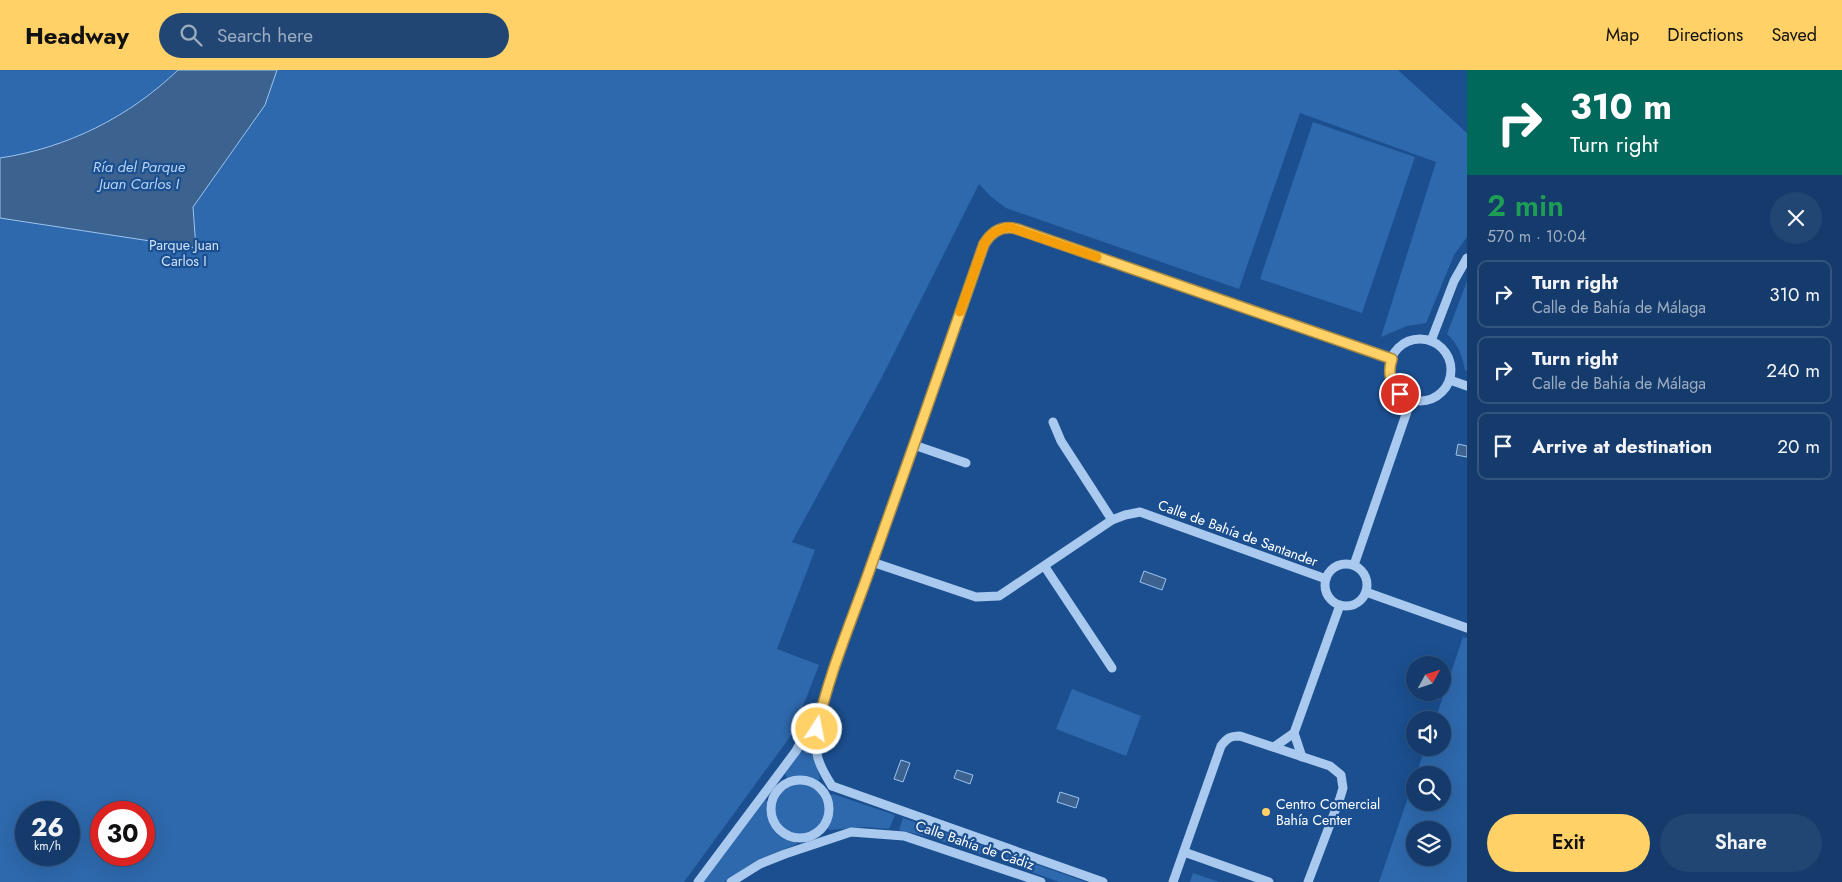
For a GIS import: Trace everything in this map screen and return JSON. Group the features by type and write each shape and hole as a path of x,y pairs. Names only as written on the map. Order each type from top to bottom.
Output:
{"street":[{"path":"772,792 771,813 774,823 780,831 789,836 810,841 828,819 828,789 816,753 817,729 822,704 984,244 989,236 997,230 1009,227 1017,229 1392,359"},
{"path":"1431,341 1454,281 1467,258"},
{"path":"1422,339 1431,341 1439,345 1446,352 1450,360 1452,369 1450,380 1447,387 1439,395 1430,400 1420,402 1410,400 1400,394 1394,386 1390,377 1389,366 1397,349 1404,343 1422,339"},
{"path":"1450,380 1467,386"},
{"path":"1354,565 1410,400"},
{"path":"1053,422 1061,440 1112,520"},
{"path":"914,445 966,463"},
{"name":"Calle de Bahía de Santander","path":"872,562 976,597 999,596 1045,567 1112,520 1140,512 1326,579"},
{"path":"1340,565 1354,565 1364,575 1367,582 1366,592 1359,601 1353,604 1340,605 1326,591 1326,579 1334,568 1340,565"},
{"path":"1045,567 1112,668"},
{"path":"1366,592 1467,628"},
{"path":"1274,747 1294,733 1340,605"},
{"path":"698,882 772,792 822,704"},
{"path":"1294,733 1302,757"},
{"path":"1173,882 1221,746 1230,736 1240,736 1330,766 1341,775 1343,788 1308,882"},
{"path":"772,792 789,781 799,779 828,789"},
{"name":"Calle Bahía de Cádiz","path":"828,789 1103,882"},
{"name":"Calle Bahía de Cádiz","path":"731,882 760,864 810,841 851,832 904,836 1041,882"},
{"path":"1184,852 1269,882"}],"green space":[{"name":"Parque Juan Carlos I","path":"0,70 1398,70 1467,133 1467,237 1454,255 1426,323 1407,326 1381,337 1436,162 1300,113 1239,289 1006,208 990,196 979,184 882,377 792,542 815,550 777,649 819,665 792,734 684,882 0,882"},
{"path":"1313,122 1415,157 1362,313 1260,279"},
{"path":"1467,281 1467,371 1457,346 1447,334"},
{"path":"1463,637 1467,638 1467,882 1379,882 1406,803 1406,811 1451,811 1451,766 1419,766 1422,756 1451,756 1451,711 1438,711 1441,701 1451,701 1451,673"},
{"path":"1072,689 1141,716 1126,756 1056,729"},
{"path":"806,739 811,741 820,779 815,781 805,777 787,778 785,774"},
{"path":"795,784 805,784 818,791 825,804 825,814 818,827 805,834 795,834 786,830 779,823 775,814 775,804 779,795 786,788"},
{"path":"833,794 895,815 889,829 866,827 829,830 827,825 832,810 830,796"},
{"path":"765,800 769,802 769,816 774,827 783,836 796,841 797,844 760,859 724,882 702,882"},
{"path":"903,818 998,851 995,859 929,837 899,830"},
{"path":"1007,854 1086,882 1059,882 1004,862"},
{"path":"1193,873 1219,882 1190,882"}],"water":[{"name":"Ría del Parque Juan Carlos I","path":"178,70 277,70 265,105 193,207 196,248 0,218 0,158 49,147 96,128 139,102"},
{"path":"1458,444 1467,446 1467,457 1456,455"},
{"path":"1144,571 1166,579 1162,590 1140,582"},
{"path":"901,760 910,763 903,782 894,779"},
{"path":"957,770 973,775 970,784 954,778"},
{"path":"1060,792 1079,798 1076,808 1057,802"}],"slow traffic":[{"path":"960,312 984,244 989,236 997,230 1009,227 1097,257"}],"place":[{"name":"Centro Comercial Bahía Center","path":"1266,812"}],"route":[{"path":"817,729 822,704 836,663 984,244 989,236 997,230 1009,227 1017,229 1392,359 1389,366 1390,377 1400,394"}]}
